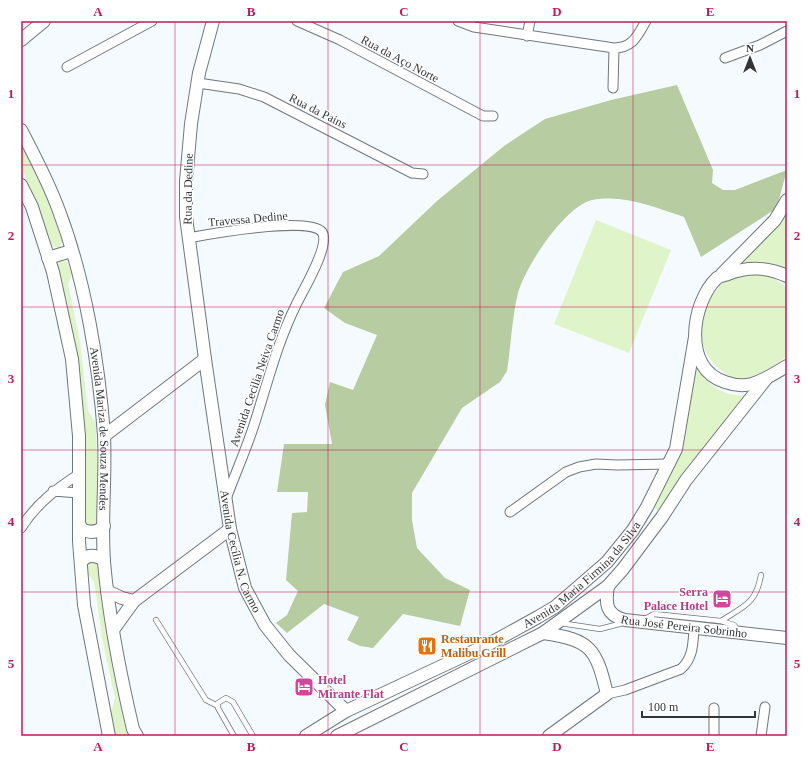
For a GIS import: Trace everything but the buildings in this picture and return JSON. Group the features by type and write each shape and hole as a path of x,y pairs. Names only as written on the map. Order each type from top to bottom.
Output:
{"main road":[{"path":"21,40 44,21"},
{"name":"Rua da Dedine","path":"204,359 188,238 186,181 191,124 206,42 213,21"},
{"name":"Avenida Mariza de Souza Mendes","path":"21,130 41,167 60,212 89,326 98,376 104,436 104,560 107,591 121,679 133,729 137,736"},
{"name":"Avenida Mariza de Souza Mendes","path":"21,185 32,207 48,258 72,359 79,436 79,524 84,605 109,736"},
{"path":"718,278 775,220 787,200"},
{"path":"48,258 71,251"},
{"path":"718,278 740,269 758,267 787,276"},
{"name":"Avenida Maria Firmina da Silva","path":"306,736 341,714 489,644 555,607 607,562 633,530 670,464 676,449 681,428 699,311 705,295 718,278"},
{"path":"695,337 696,350 700,361 708,372 720,381 734,385 750,384 766,379 787,366"},
{"path":"104,436 204,359"},
{"name":"Avenida Cecília N. Carmo","path":"204,359 230,530 246,588 265,625 289,655 341,714 341,733"},
{"name":"Avenida Maria Firmina da Silva","path":"341,733 543,633 608,586 624,569 662,517 686,480 766,379"},
{"path":"647,507 662,517"},
{"path":"79,524 82,530 93,532 99,531 104,526"},
{"path":"113,630 134,601 230,530"},
{"path":"81,562 86,556 93,555 104,560"},
{"name":"Rua José Pereira Sobrinho","path":"608,586 606,597 608,607 611,614 616,618 634,622 787,638"},
{"path":"107,591 122,598 134,601"},
{"path":"555,607 562,620"},
{"path":"543,633 570,638 592,651 598,662 607,694 549,736"}],"street":[{"path":"67,67 152,21"},
{"name":"Rua da Aço Norte","path":"297,21 340,40 483,116 493,116"},
{"path":"458,21 474,27 614,48 623,48 630,44 646,21"},
{"path":"527,36 530,21"},
{"path":"725,58 760,45 787,31"},
{"path":"613,88 614,48"},
{"name":"Rua da Pains","path":"198,83 239,89 264,97 412,172 423,174"},
{"name":"Travessa Dedine","path":"188,238 264,227 311,227 321,232 324,244"},
{"name":"Avenida Cecilia Neiva Carmo","path":"226,499 254,425 270,372 283,336 324,244"},
{"path":"510,512 566,472 579,467 596,464 630,466 670,464"},
{"path":"21,528 29,515 53,491 79,474"},
{"path":"53,491 79,493"},
{"path":"607,694 625,690 681,669 691,656 694,629"},
{"path":"761,736 765,707"},
{"path":"714,708 714,736"}],"lane":[{"path":"721,620 753,600 759,588 761,575"},
{"path":"562,620 600,628 634,622 654,614 721,620 734,625 741,633"},
{"path":"156,620 206,700 218,706 234,736"},
{"path":"218,706 218,703 226,698 229,698 233,702 253,736"}],"green space":[{"path":"677,85 713,170 712,183 723,190 735,190 787,170 778,203 774,210 701,257 684,217 661,209 639,202 604,199 592,200 581,205 570,213 537,254 522,282 514,312 507,371 500,382 462,408 412,493 412,520 417,548 445,578 470,590 460,626 403,614 373,648 360,646 347,640 359,617 324,604 287,633 276,623 287,615 298,591 286,580 292,513 307,512 308,492 277,492 284,444 332,444 325,405 330,382 353,390 377,335 345,323 324,308 343,272 379,256 437,201 504,146 545,119 611,100"},
{"path":"21,139 44,189 59,228 63,241 59,248 52,246 42,216 21,166"},
{"path":"787,210 787,270 763,262 738,264 775,229"},
{"path":"596,220 671,250 629,353 554,324"},
{"path":"60,261 67,262 72,274 68,284 80,341 88,411 96,423 99,522 94,527 85,522 84,428 56,266"},
{"path":"763,274 775,279 787,287 787,356 761,373 750,378 738,379 729,376 722,371 713,363 707,354 701,333 704,311 718,288 727,280 735,277"},
{"path":"696,365 705,379 717,389 732,394 748,395 660,512 652,505 672,472 682,451"},
{"path":"98,560 132,736 114,736 110,716 115,698 102,638 94,582 88,574 88,562"}],"place":[{"name":"Serra Palace Hotel","path":"722,599"},
{"name":"Restaurante Malibu Grill","path":"427,646"},
{"name":"Hotel Mirante Flat","path":"304,687"}]}
